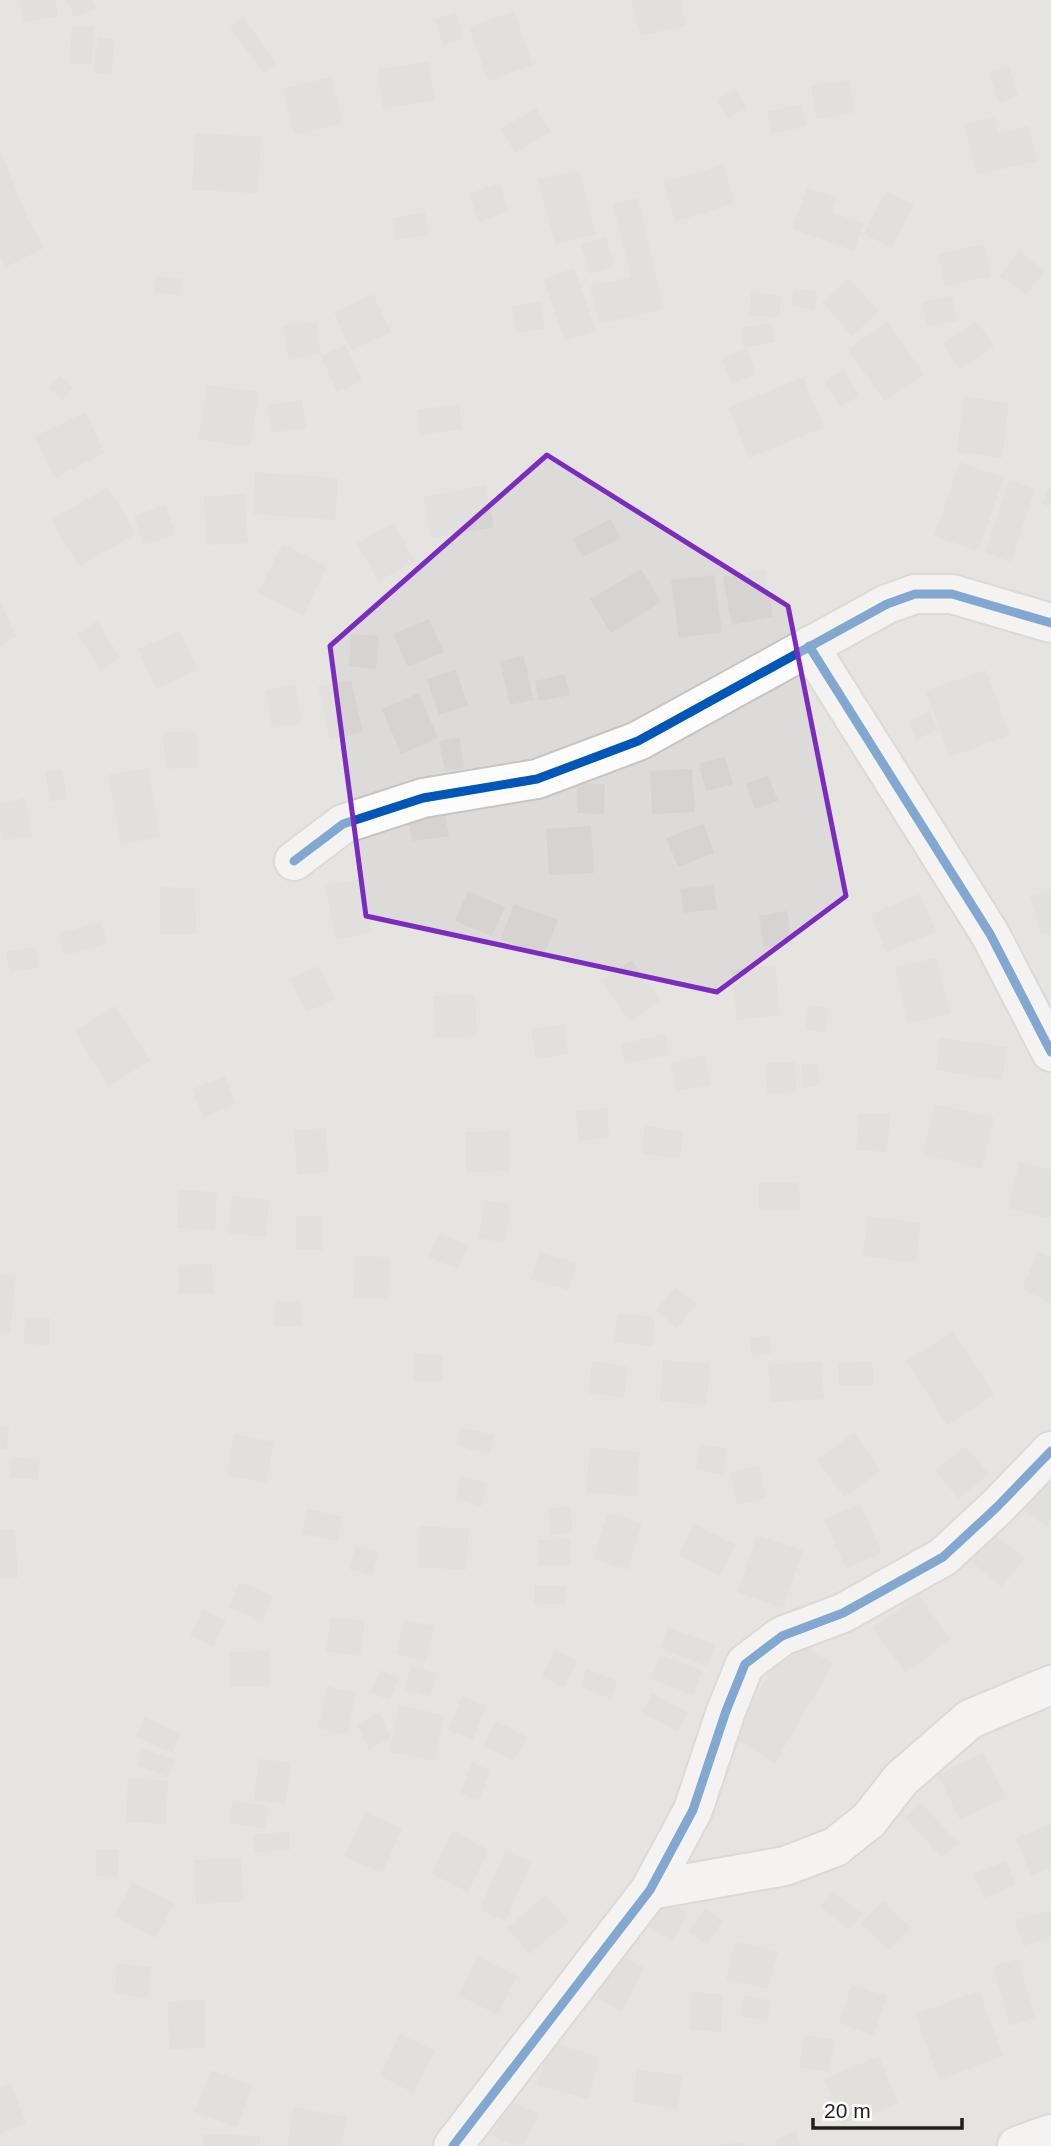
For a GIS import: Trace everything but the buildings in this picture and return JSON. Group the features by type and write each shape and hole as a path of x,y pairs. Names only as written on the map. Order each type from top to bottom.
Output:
{"street":[{"path":"294,861 343,824 423,797 537,779 638,741 887,604 915,594 952,594 1051,623"},
{"path":"809,646 990,934 1051,1052"},
{"path":"453,2146 650,1890 693,1810 745,1664 782,1636 843,1613 943,1557 997,1507 1051,1451"},
{"path":"650,1890 785,1866 835,1847 869,1820 901,1779 970,1719 1051,1685"},
{"path":"1017,2146 1051,2134"}],"highlighted area":[{"path":"547,455 788,606 846,896 717,992 366,916 330,646"}],"shaded area":[{"path":"0,0 1051,0 1051,2146 0,2146"}],"cycle path":[{"path":"294,861 343,824 423,798 537,779 638,741 887,604 915,594 952,594 1051,623"},
{"path":"809,646 990,934 1051,1052"},
{"path":"453,2146 650,1890 693,1810 726,1711 745,1664 782,1636 843,1613 943,1557 997,1507 1051,1451"}]}
